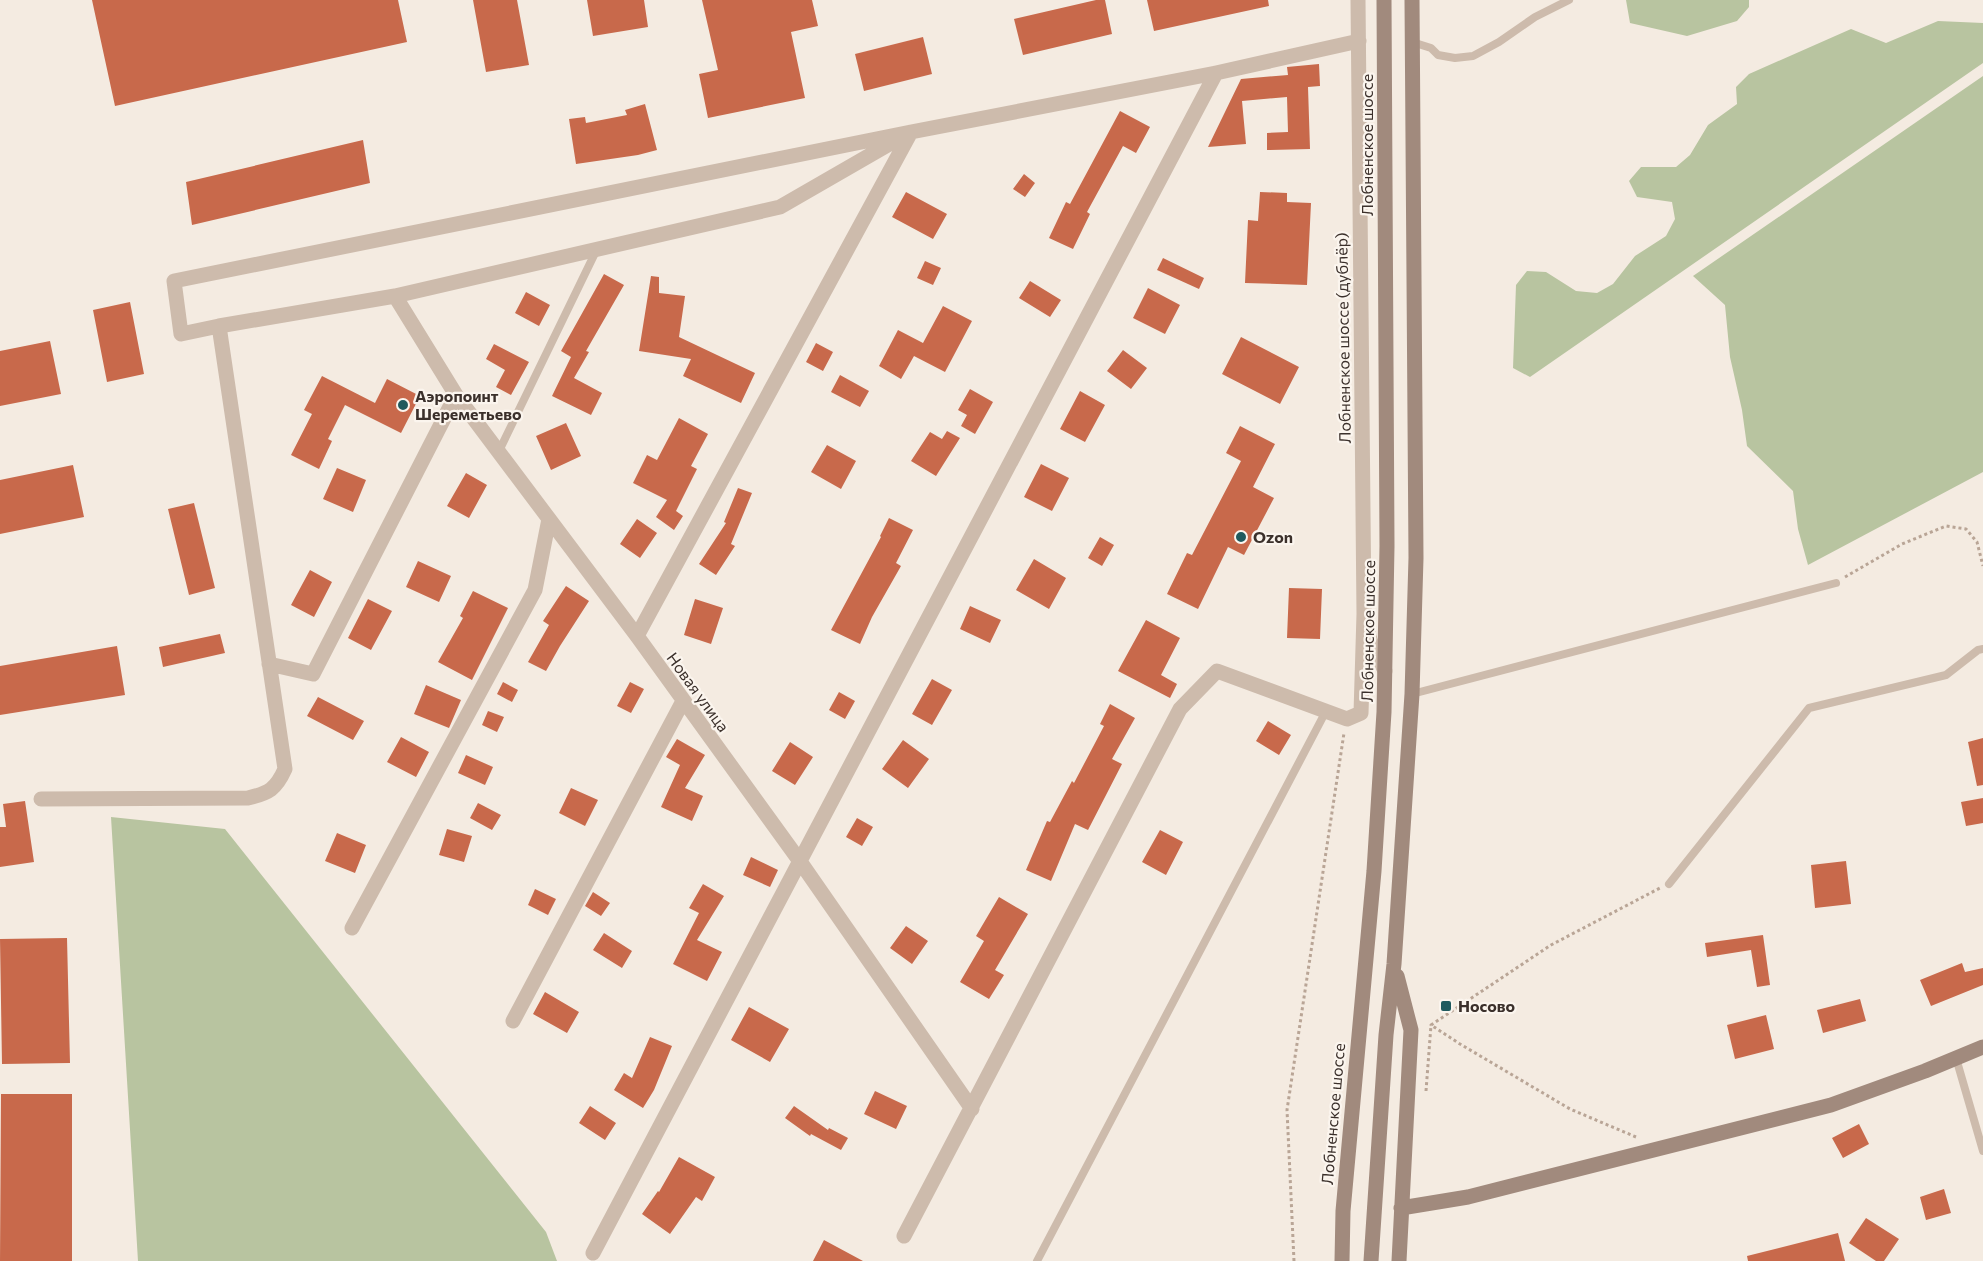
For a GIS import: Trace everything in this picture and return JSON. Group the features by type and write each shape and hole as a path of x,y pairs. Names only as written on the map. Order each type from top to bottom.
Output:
{"main road":[{"name":"Лобненское шоссе","path":"1342,1261 1344,1199 1374,870 1384,712 1387,534 1384,0"},
{"path":"1371,1261 1412,694 1416,558 1412,0"},
{"path":"1394,964 1411,1030 1399,1261"},
{"path":"1401,1208 1468,1197 1831,1105 1983,1047"}],"street":[{"name":"Лобненское шоссе (дублёр)","path":"1358,0 1364,614 1370,640 1385,671"},
{"path":"911,132 780,207 395,296 181,334 174,281 911,132 1216,73 1359,41"},
{"path":"593,1253 1216,73"},
{"path":"637,636 911,132"},
{"name":"Новая улица","path":"395,296 456,395 637,636 799,860 972,1109"},
{"path":"41,799 248,798 266,794 278,783 285,769 219,326"},
{"path":"269,664 313,674 456,395"},
{"path":"352,928 535,590 549,519"},
{"path":"904,1236 1180,709 1217,671 1347,719 1360,713 1364,614"},
{"path":"513,1021 683,701"}],"lane":[{"path":"1412,42 1431,48 1438,55 1455,58 1473,56 1499,42 1535,17 1569,0"},
{"path":"499,451 598,248"},
{"path":"1412,694 1836,583"},
{"path":"1669,884 1809,708 1946,675 1978,650 1983,649"},
{"path":"1036,1261 1326,711"},
{"path":"1956,1058 1983,1151"}],"path":[{"path":"1836,583 1902,544 1946,526 1966,529 1977,542 1983,566"},
{"path":"1294,1261 1287,1110 1347,719"},
{"path":"1431,1025 1551,945 1669,884"},
{"path":"1426,1091 1431,1025"},
{"path":"1431,1025 1570,1109 1661,1148"},
{"path":"1291,1083 1299,1083"}],"green space":[{"path":"1626,0 1749,0 1749,7 1737,21 1687,36 1630,23"},
{"path":"1938,21 1983,23 1983,63 1530,377 1513,368 1516,285 1527,271 1546,272 1576,291 1597,293 1613,284 1635,256 1666,236 1675,219 1672,202 1637,197 1629,181 1641,167 1676,167 1690,155 1708,125 1737,104 1736,87 1749,74 1851,29 1886,43"},
{"path":"1983,76 1983,472 1808,565 1798,529 1793,491 1747,446 1742,410 1730,357 1725,305 1693,276"},
{"path":"111,817 225,829 546,1232 557,1261 138,1261"}],"building":[{"path":"92,0 398,0 407,42 115,106"},
{"path":"473,0 517,0 529,65 486,72"},
{"path":"587,0 644,0 648,27 593,36"},
{"path":"702,0 812,0 818,26 791,32 805,98 708,118 699,74 718,70"},
{"path":"1096,0 1105,0 1112,34 1023,55 1014,19"},
{"path":"1147,0 1268,0 1269,6 1154,31"},
{"path":"923,37 932,74 864,91 855,54"},
{"path":"1319,64 1320,86 1308,87 1310,149 1267,150 1267,133 1288,132 1287,97 1242,101 1246,144 1208,147 1241,79 1288,75 1287,67"},
{"path":"645,104 657,150 576,164 569,119 585,117 586,123 627,115 625,110"},
{"path":"1120,111 1150,127 1136,153 1123,146 1087,212 1090,214 1073,249 1049,238 1066,202 1070,204"},
{"path":"363,140 370,183 192,225 186,182"},
{"path":"1024,174 1035,183 1025,197 1013,189"},
{"path":"906,192 947,214 933,239 892,217"},
{"path":"1260,192 1287,193 1287,202 1311,203 1307,285 1245,283 1248,220 1258,221"},
{"path":"1163,258 1204,278 1199,289 1157,270"},
{"path":"925,261 941,268 933,285 917,278"},
{"path":"604,274 624,285 586,351 589,352 574,378 602,393 591,415 552,396 571,357 561,351"},
{"path":"651,276 659,277 659,293 685,296 679,337 755,373 741,403 683,376 691,359 639,351"},
{"path":"1030,281 1061,300 1050,317 1019,298"},
{"path":"1148,288 1180,305 1165,334 1133,318"},
{"path":"526,292 550,305 539,326 515,313"},
{"path":"130,302 144,374 107,382 93,310"},
{"path":"943,306 972,321 945,372 914,356 901,379 879,366 898,330 923,343"},
{"path":"1241,337 1299,367 1280,404 1222,374"},
{"path":"50,341 61,394 0,406 0,351"},
{"path":"816,343 833,352 823,371 806,362"},
{"path":"494,344 529,362 511,395 496,387 505,370 486,359"},
{"path":"1123,350 1147,368 1131,389 1107,371"},
{"path":"840,375 869,391 860,407 831,392"},
{"path":"322,376 375,403 387,379 420,396 401,433 345,405 328,439 332,441 319,469 291,455 312,414 304,410"},
{"path":"970,389 993,402 975,434 961,426 967,415 958,410"},
{"path":"1080,391 1105,405 1085,442 1060,429"},
{"path":"679,418 708,434 691,466 697,469 676,511 683,516 674,530 656,517 667,500 633,483 647,455 657,460"},
{"path":"566,423 581,456 551,470 536,436"},
{"path":"1240,426 1275,444 1253,487 1274,498 1244,555 1228,547 1198,609 1167,594 1187,553 1192,555 1241,461 1226,453"},
{"path":"947,431 960,438 936,476 911,461 930,432 942,439"},
{"path":"827,445 856,461 841,489 811,472"},
{"path":"1041,464 1069,478 1052,511 1024,497"},
{"path":"73,465 84,517 0,534 0,480"},
{"path":"337,468 366,480 353,512 323,499"},
{"path":"466,473 487,485 469,518 447,506"},
{"path":"738,488 752,493 731,544 735,546 716,575 699,564 726,523 724,522"},
{"path":"194,503 215,588 189,595 168,509"},
{"path":"889,518 913,530 896,563 901,566 872,617 860,644 831,630"},
{"path":"637,519 657,533 640,558 620,544"},
{"path":"1100,537 1114,545 1102,566 1088,558"},
{"path":"1034,559 1066,578 1049,609 1016,590"},
{"path":"418,561 451,576 439,602 406,587"},
{"path":"310,570 332,582 314,617 291,605"},
{"path":"566,586 589,601 546,671 528,662 549,625 543,621"},
{"path":"1289,588 1322,589 1320,639 1287,638"},
{"path":"473,591 508,608 472,680 438,662 463,618 460,616"},
{"path":"368,599 392,611 371,650 348,638"},
{"path":"695,599 723,608 711,644 684,635"},
{"path":"970,606 1001,620 990,643 960,629"},
{"path":"1146,620 1180,638 1161,675 1177,684 1170,698 1118,671"},
{"path":"220,634 225,653 163,667 159,647"},
{"path":"117,646 125,695 0,715 0,666"},
{"path":"932,679 952,690 932,725 912,714"},
{"path":"503,682 518,690 512,702 497,694"},
{"path":"630,682 644,689 631,713 617,706"},
{"path":"426,685 461,700 449,728 414,714"},
{"path":"839,692 855,701 845,719 829,710"},
{"path":"318,697 364,721 353,740 307,716"},
{"path":"1110,704 1135,718 1112,759 1122,764 1088,830 1075,824 1051,881 1026,870 1047,821 1050,822 1072,781 1074,783 1104,726 1100,724"},
{"path":"488,711 504,717 497,732 482,725"},
{"path":"1268,721 1291,735 1279,755 1256,741"},
{"path":"401,737 429,752 416,777 387,762"},
{"path":"1983,738 1983,785 1977,786 1968,742"},
{"path":"677,739 705,755 685,788 703,796 692,821 661,807 680,765 666,757"},
{"path":"903,740 929,759 908,788 882,769"},
{"path":"790,742 813,757 795,785 772,771"},
{"path":"466,755 493,767 485,785 458,773"},
{"path":"571,788 598,800 585,826 559,813"},
{"path":"1983,798 1983,823 1966,826 1961,802"},
{"path":"25,801 34,862 0,867 0,827 6,827 3,804"},
{"path":"478,803 501,815 492,830 470,818"},
{"path":"857,818 873,827 862,846 846,837"},
{"path":"447,829 472,836 464,862 439,855"},
{"path":"1160,830 1183,842 1166,875 1142,862"},
{"path":"337,833 366,845 355,873 325,861"},
{"path":"751,857 778,870 770,887 743,875"},
{"path":"1846,861 1851,904 1815,908 1811,865"},
{"path":"703,884 724,896 697,940 722,952 707,981 673,964 699,913 689,908"},
{"path":"535,889 556,899 548,915 528,905"},
{"path":"593,892 610,903 601,916 585,906"},
{"path":"999,897 1028,914 995,970 1004,975 989,999 960,982 984,941 976,936"},
{"path":"906,926 928,941 912,964 890,948"},
{"path":"604,933 632,951 622,968 593,950"},
{"path":"1763,935 1770,985 1757,987 1751,950 1707,957 1705,943"},
{"path":"67,938 70,1063 2,1064 0,939"},
{"path":"1962,963 1965,972 1983,968 1983,985 1931,1006 1920,980"},
{"path":"545,992 579,1012 567,1033 533,1014"},
{"path":"1860,999 1866,1021 1823,1033 1817,1010"},
{"path":"749,1007 789,1029 770,1062 731,1040"},
{"path":"1766,1015 1774,1049 1735,1059 1727,1025"},
{"path":"650,1037 672,1046 654,1090 643,1108 614,1090 624,1073 632,1078"},
{"path":"875,1091 907,1106 896,1129 864,1114"},
{"path":"1,1094 72,1094 72,1261 0,1261"},
{"path":"590,1106 616,1123 605,1140 579,1123"},
{"path":"794,1106 828,1130 829,1128 848,1138 841,1150 811,1134 810,1136 785,1118"},
{"path":"1859,1124 1869,1144 1843,1158 1832,1138"},
{"path":"679,1157 715,1177 702,1201 696,1197 670,1234 642,1214 659,1192"},
{"path":"1944,1189 1951,1213 1926,1220 1920,1197"},
{"path":"1866,1218 1899,1239 1884,1261 1876,1261 1849,1243"},
{"path":"1838,1233 1845,1261 1748,1261 1747,1256"},
{"path":"824,1240 863,1261 813,1261"}],"place":[{"name":"Аэропоинт Шереметьево","path":"403,405"},
{"name":"Ozon","path":"1241,537"},
{"name":"Носово","path":"1446,1006"}]}
